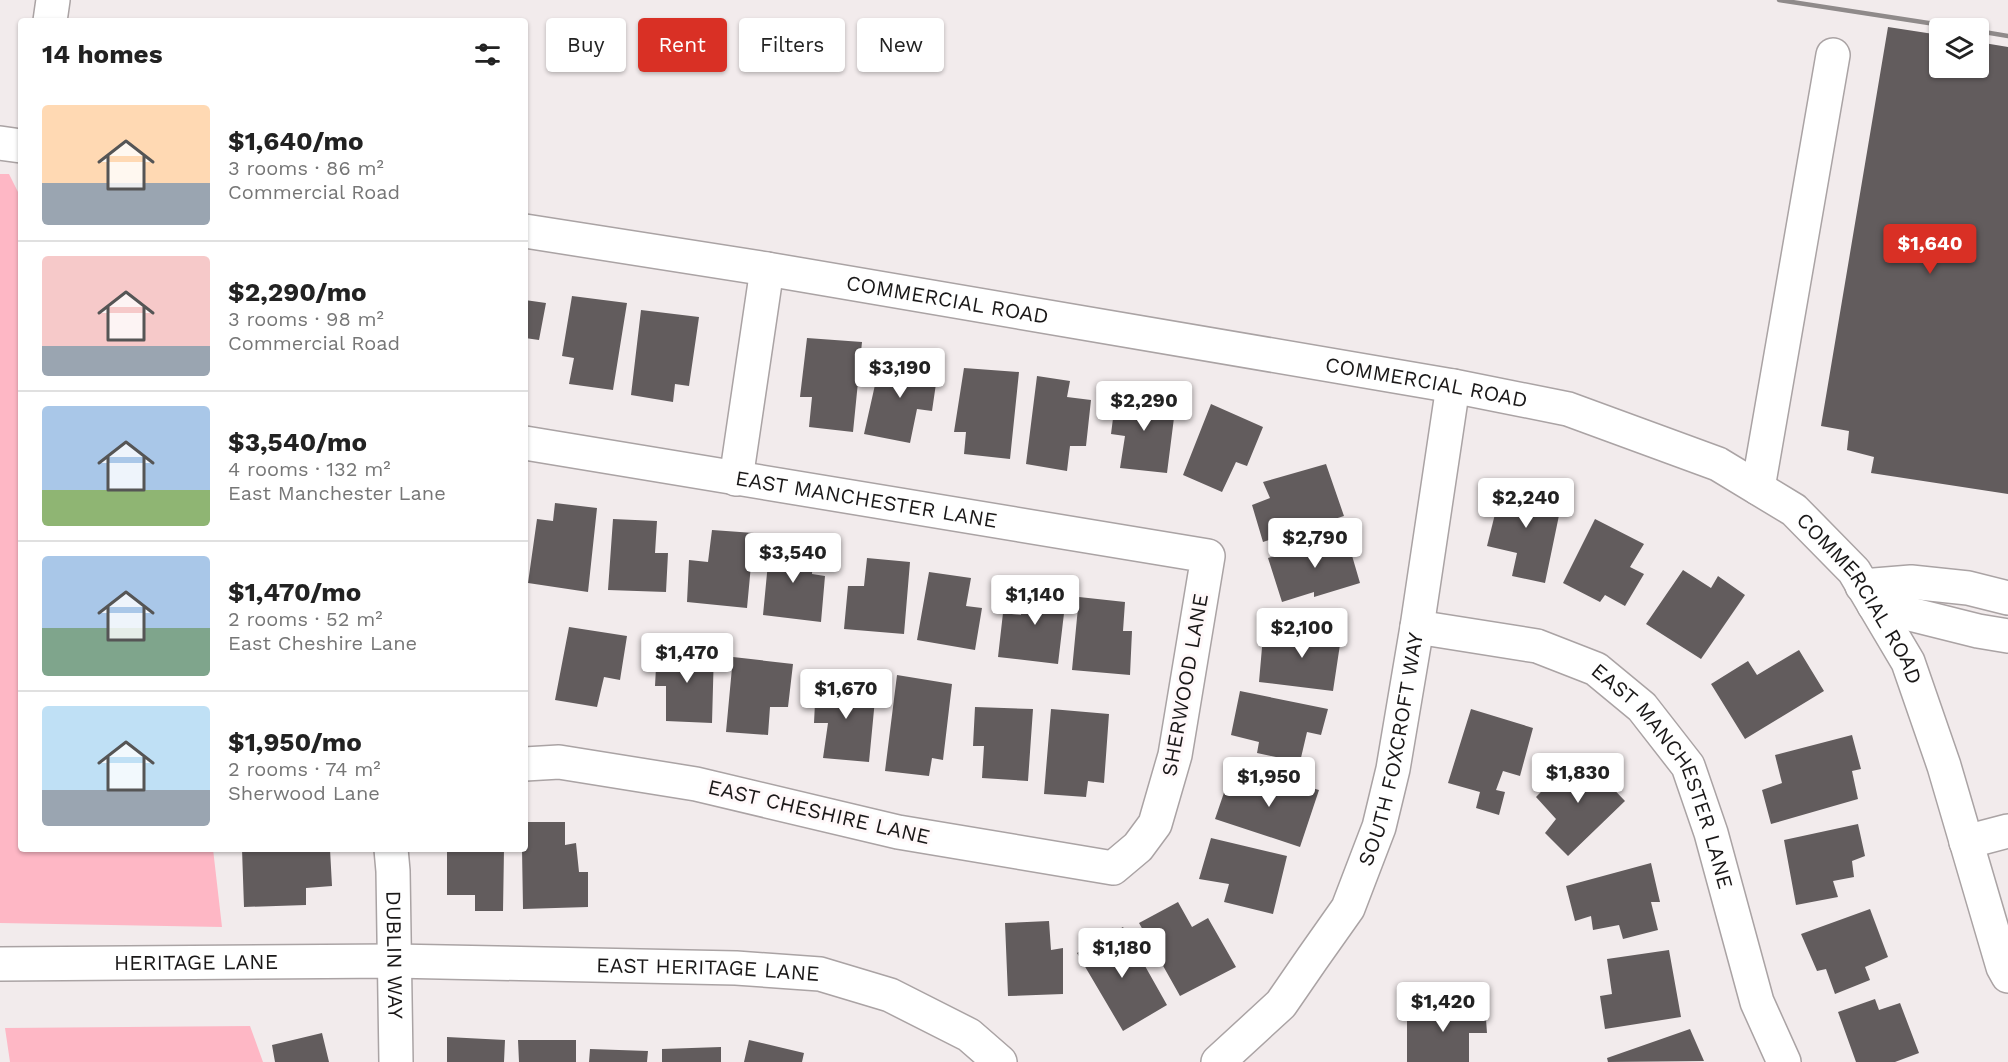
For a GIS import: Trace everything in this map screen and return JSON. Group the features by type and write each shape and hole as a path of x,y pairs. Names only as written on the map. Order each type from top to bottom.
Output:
{"street":[{"path":"50,18 53,0"},
{"path":"1758,488 1833,55"},
{"path":"0,143 18,146"},
{"name":"COMMERCIAL ROAD","path":"528,231 767,269 1453,386 1568,409 1718,464 1794,510 1854,571 1908,662 1944,766 2003,967 2008,976"},
{"path":"736,479 767,269"},
{"name":"SOUTH FOXCROFT WAY","path":"1218,1062 1281,1004 1348,908 1380,827 1393,769 1417,627 1453,386"},
{"name":"EAST MANCHESTER LANE","path":"528,444 1208,556"},
{"name":"SHERWOOD LANE","path":"1113,868 1138,847 1155,824 1175,755 1208,556"},
{"path":"1868,595 1911,582 1968,588 2008,598"},
{"path":"1868,595 1978,632 2008,636"},
{"name":"EAST MANCHESTER LANE","path":"1417,627 1537,646 1596,669 1642,707 1688,766 1711,833 1756,1002 1784,1062"},
{"name":"EAST CHESHIRE LANE","path":"528,764 559,762 696,784 898,832 1113,868"},
{"path":"1966,842 2008,831"},
{"name":"DUBLIN WAY","path":"391,852 396,1062"},
{"name":"HERITAGE LANE","path":"0,964 394,961"},
{"name":"EAST HERITAGE LANE","path":"394,961 736,968 820,974 890,995 969,1035 1000,1062"}],"shaded area":[{"path":"0,174 9,174 18,192 18,852 213,852 222,927 0,923"},
{"path":"250,1026 263,1062 10,1062 5,1028"}],"building":[{"path":"1888,27 1929,33 1929,78 1989,78 1989,44 2008,47 2008,494 1871,473 1874,457 1847,450 1849,431 1821,426"},
{"path":"572,296 627,303 613,390 569,384 574,358 562,356"},
{"path":"528,300 546,303 539,340 528,338"},
{"path":"641,310 699,317 689,386 675,384 673,402 631,395"},
{"path":"807,338 862,342 853,432 809,427 812,397 800,397"},
{"path":"881,358 938,370 932,411 917,409 910,443 864,434"},
{"path":"964,368 1019,372 1010,459 964,454 966,432 954,432"},
{"path":"1037,376 1070,381 1067,397 1091,400 1086,446 1070,446 1067,471 1026,464"},
{"path":"1116,395 1176,402 1167,473 1120,468 1125,436 1111,434"},
{"path":"1211,404 1263,427 1247,466 1236,462 1222,492 1183,475"},
{"path":"1326,464 1344,516 1263,542 1252,505 1270,498 1263,482"},
{"path":"1503,482 1563,496 1545,583 1512,576 1517,553 1487,546"},
{"path":"555,503 597,508 588,592 528,583 537,519 553,521"},
{"path":"613,519 657,521 655,553 668,553 666,592 608,590"},
{"path":"1595,519 1644,544 1630,567 1644,574 1625,606 1605,595 1600,602 1563,583"},
{"path":"712,530 754,533 747,608 687,602 689,560 708,562"},
{"path":"1346,535 1360,583 1314,597 1314,592 1282,602 1268,558"},
{"path":"770,542 814,546 812,574 825,576 821,622 763,615"},
{"path":"867,558 910,562 904,634 844,629 848,586 864,586"},
{"path":"1683,570 1711,588 1718,576 1745,595 1701,659 1646,624"},
{"path":"929,572 971,578 966,606 982,608 975,650 917,640"},
{"path":"1024,583 1067,588 1058,664 998,657 1003,613 1021,615"},
{"path":"1079,597 1125,602 1123,631 1132,631 1130,675 1072,670"},
{"path":"569,627 627,636 620,680 604,677 597,707 555,700"},
{"path":"1296,627 1342,631 1333,691 1259,682 1263,636 1294,640"},
{"path":"657,648 714,650 712,723 666,721 666,686 655,686"},
{"path":"1799,650 1824,691 1745,739 1711,684 1748,661 1757,675"},
{"path":"733,657 793,664 788,707 770,707 768,735 726,732"},
{"path":"897,675 952,684 943,760 932,758 929,776 885,771"},
{"path":"816,682 876,689 869,762 823,758 828,723 814,723"},
{"path":"1240,691 1328,709 1321,735 1307,732 1300,762 1257,753 1259,742 1231,735"},
{"path":"975,707 1033,709 1028,781 982,778 984,746 973,746"},
{"path":"1051,709 1109,714 1104,783 1088,781 1086,797 1044,794"},
{"path":"1471,709 1533,728 1520,776 1503,771 1496,790 1505,792 1499,815 1476,808 1480,792 1448,783"},
{"path":"1852,735 1861,769 1852,771 1858,799 1771,824 1762,790 1782,783 1775,755"},
{"path":"1579,753 1625,801 1568,856 1545,833 1556,819 1536,797"},
{"path":"1263,774 1319,790 1300,847 1215,819 1229,778 1259,787"},
{"path":"528,822 565,822 565,845 576,843 579,872 588,872 588,907 523,909 522,852 528,852"},
{"path":"1858,824 1865,856 1852,861 1854,877 1833,881 1838,897 1796,905 1784,840"},
{"path":"1211,838 1287,856 1273,914 1224,902 1229,884 1199,879"},
{"path":"242,852 330,852 332,886 306,888 306,905 244,907"},
{"path":"447,852 504,852 503,911 475,911 475,895 447,895"},
{"path":"1651,863 1660,902 1651,902 1658,930 1623,939 1619,925 1593,930 1591,916 1575,921 1566,886"},
{"path":"1178,902 1192,927 1208,918 1236,967 1180,996 1139,923"},
{"path":"1870,909 1888,957 1865,967 1870,980 1835,994 1826,969 1817,971 1801,934"},
{"path":"1049,921 1051,950 1063,948 1063,994 1008,996 1005,923"},
{"path":"1123,927 1167,1005 1123,1031 1077,953"},
{"path":"1669,950 1681,1017 1605,1029 1600,996 1612,994 1607,959"},
{"path":"1407,987 1464,987 1464,1003 1407,1005"},
{"path":"1875,999 1879,1010 1900,1003 1919,1053 1895,1062 1856,1062 1838,1012"},
{"path":"1485,1005 1487,1033 1469,1033 1469,1062 1407,1062 1407,1008"},
{"path":"1690,1029 1704,1061 1608,1062 1607,1058"},
{"path":"322,1033 329,1062 275,1062 272,1045"},
{"path":"447,1037 505,1040 504,1062 447,1062"},
{"path":"518,1040 576,1040 576,1062 519,1062"},
{"path":"749,1040 804,1053 802,1062 744,1062"},
{"path":"721,1047 721,1062 662,1062 662,1049"},
{"path":"590,1049 648,1051 647,1062 589,1062"}],"railway":[{"path":"1779,0 1929,23"},
{"path":"1989,33 2008,36"}]}
